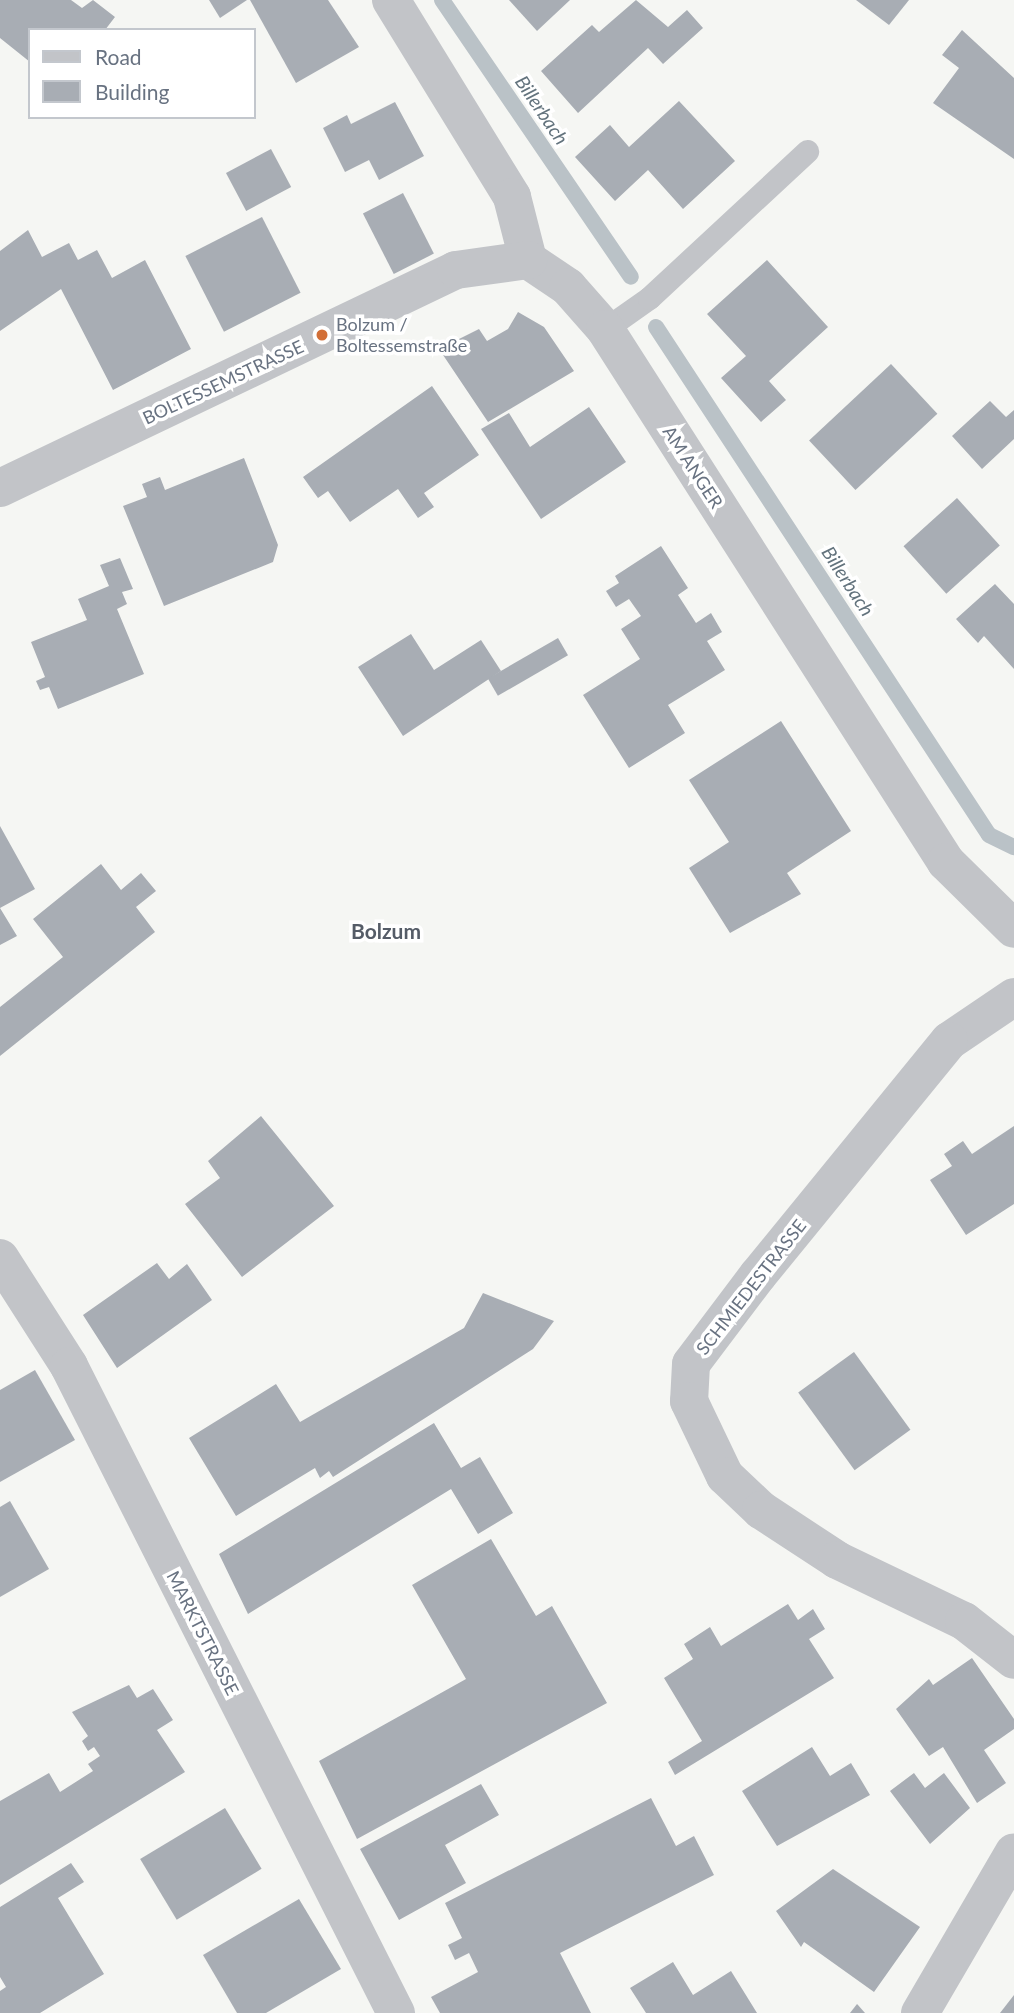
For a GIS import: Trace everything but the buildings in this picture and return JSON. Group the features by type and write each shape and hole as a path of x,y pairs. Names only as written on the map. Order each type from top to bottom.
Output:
{"street":[{"path":"391,0 512,197 528,260"},
{"name":"AM ANGER","path":"528,260 568,287 605,329 946,862 1014,929"},
{"name":"BOLTESSEMSTRASSE","path":"0,488 456,270 528,260"},
{"name":"SCHMIEDESTRASSE","path":"1014,997 949,1041 758,1275 691,1364 689,1401 725,1476 761,1510 837,1560 964,1621 1014,1660"},
{"name":"MARKTSTRASSE","path":"0,1258 69,1366 396,2013"},
{"path":"920,2013 1014,1853"}],"lane":[{"path":"605,329 649,298 807,151"}],"waterway":[{"name":"Billerbach","path":"442,0 631,277"},
{"name":"Billerbach","path":"656,327 989,835 1014,847"}],"place":[{"name":"Bolzum / Boltessemstraße","path":"322,335"}],"district":[{"name":"Bolzum","path":"386,931"}]}
